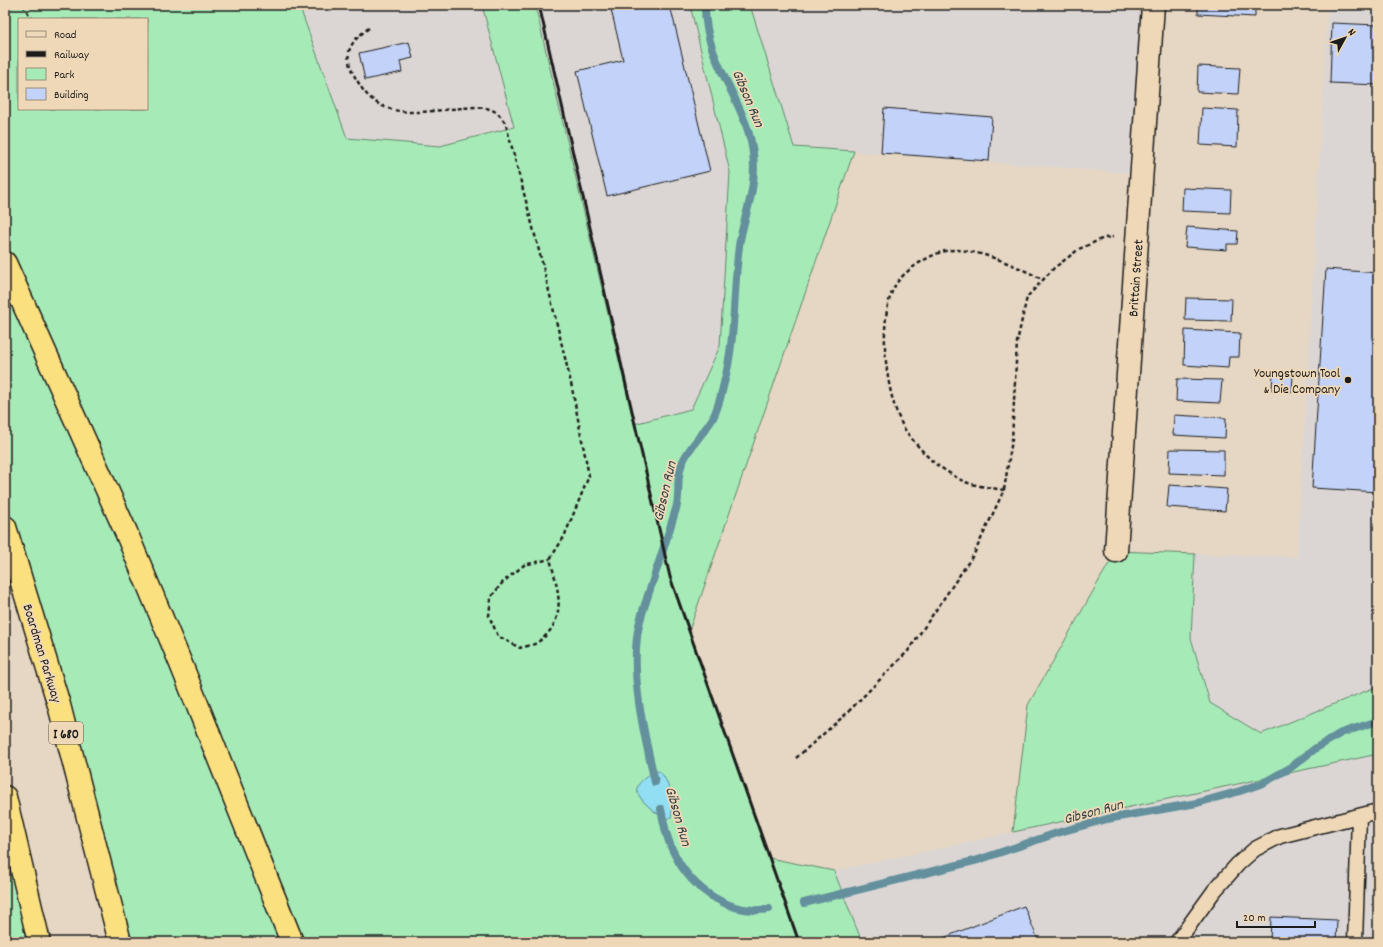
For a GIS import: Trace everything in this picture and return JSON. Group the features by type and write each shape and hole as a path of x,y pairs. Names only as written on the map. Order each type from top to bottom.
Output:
{"highway":[{"path":"5,263 132,547 181,664 292,942"},
{"name":"Boardman Parkway","path":"5,527 59,705 120,942"},
{"path":"5,797 39,942"}],"street":[{"name":"Brittain Street","path":"1116,551 1153,5"}],"lane":[{"path":"1177,942 1214,891 1238,864 1255,849 1280,836 1378,811"},
{"path":"1355,942 1359,816"}],"path":[{"path":"23,5 31,18"},
{"path":"369,28 357,37 348,53 350,70 365,92 376,104 390,110 417,113 473,107 492,110 501,116 506,125 542,262 571,382 589,476 564,537 550,559 560,607 552,628 537,643 520,648 498,636 489,616 491,597 503,582 524,565 550,559"},
{"path":"796,758 845,715 908,651 974,554 1004,490 1012,440 1017,342 1027,297 1054,268 1079,249 1104,238 1137,237"},
{"path":"1004,490 965,482 935,464 905,431 889,390 885,338 887,307 896,284 918,262 946,251 976,252 1020,268 1043,280"}],"shaded area":[{"path":"299,5 482,5 514,127 440,146 347,138"},
{"path":"535,5 690,5 730,172 720,346 691,409 634,424"},
{"path":"750,5 1153,5 1142,174 794,147"},
{"path":"1328,5 1378,5 1378,686 1261,734 1210,703 1191,638 1195,554 1297,557"},
{"path":"1378,754 1378,942 862,942 834,871"}],"green space":[{"path":"5,5 299,5 347,138 440,146 514,127 482,5 535,5 634,424 691,409 720,346 730,172 690,5 750,5 794,147 854,151 689,631 769,858 834,871 862,942 120,942 5,527","holes":["668,786 672,813 663,818 643,801 637,788"]},
{"path":"1116,551 1195,554 1191,638 1210,703 1261,734 1378,686 1378,754 1013,832 1028,705"},
{"path":"5,797 39,942 5,942"}],"water":[{"path":"659,771 666,780 672,799 671,817 667,819 648,806 637,792 637,788 641,781 652,773"}],"building":[{"path":"610,5 670,5 710,171 607,196 577,71 623,60"},
{"path":"1198,5 1255,5 1255,17 1198,14"},
{"path":"1332,23 1378,25 1378,85 1330,83"},
{"path":"409,42 413,58 400,61 402,72 365,80 359,53"},
{"path":"1198,66 1240,68 1238,94 1197,92"},
{"path":"884,108 992,117 989,161 881,153"},
{"path":"1202,108 1238,110 1237,147 1200,145"},
{"path":"1183,188 1231,190 1230,213 1182,211"},
{"path":"1187,227 1238,231 1237,244 1227,244 1227,250 1185,247"},
{"name":"Youngstown Tool & Die Company","path":"1326,269 1378,273 1378,492 1312,488"},
{"path":"1186,298 1232,299 1231,321 1185,320"},
{"path":"1185,330 1240,333 1239,357 1229,357 1228,368 1184,365"},
{"path":"1273,373 1293,375 1292,392 1272,390"},
{"path":"1177,379 1222,380 1220,403 1176,401"},
{"path":"1174,415 1226,418 1225,438 1173,435"},
{"path":"1170,449 1224,450 1224,475 1169,473"},
{"path":"1169,485 1227,489 1225,511 1167,507"},
{"path":"1024,906 1039,942 933,942"},
{"path":"1271,917 1337,920 1336,942 1270,942"}],"waterway":[{"name":"Gibson Run","path":"655,782 639,704 636,663 636,644 639,625 676,509 679,473 683,461 689,450 708,426 720,398 731,349 739,246 753,182 753,157 749,134 742,113 713,52 707,29 705,5"},
{"name":"Gibson Run","path":"804,903 978,860 1060,832 1107,819 1197,803 1240,791 1263,783 1290,768 1316,748 1341,733 1378,721"},
{"name":"Gibson Run","path":"661,809 672,850 691,879 702,889 727,904 754,910 769,909"}],"railway":[{"path":"539,5 670,577 799,942"}],"place":[{"name":"Youngstown Tool & Die Company","path":"1348,380"}]}
